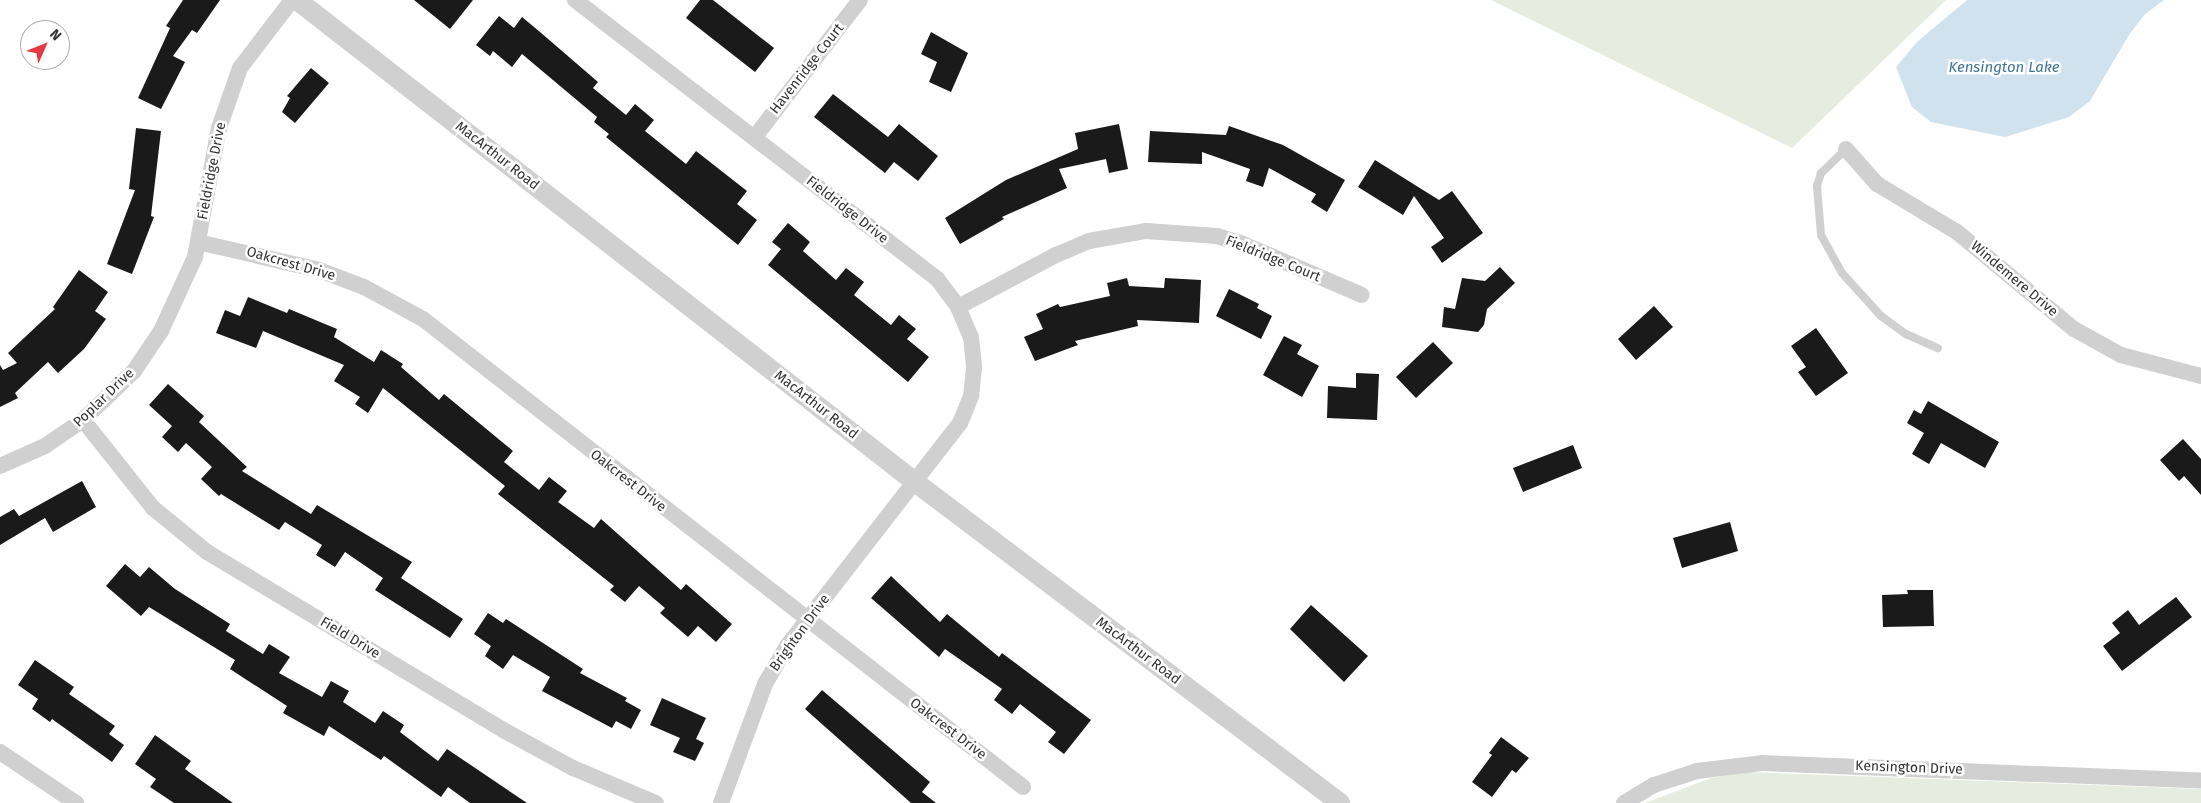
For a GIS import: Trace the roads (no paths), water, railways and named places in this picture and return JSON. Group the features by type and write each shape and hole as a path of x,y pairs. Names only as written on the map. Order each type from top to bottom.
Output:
{"street":[{"name":"Fieldridge Drive","path":"198,242 219,128 240,68 292,0"},
{"name":"MacArthur Road","path":"297,0 915,482 1340,803"},
{"name":"Fieldridge Drive","path":"575,0 938,280 958,307 971,337 974,352 971,396 960,423 915,482"},
{"name":"Havenridge Court","path":"754,138 860,0"},
{"name":"Windemere Drive","path":"1846,150 1877,184 1957,232 2081,333 2121,355 2201,376"},
{"name":"Fieldridge Court","path":"958,307 1056,255 1089,241 1146,231 1207,235 1243,244 1362,295"},
{"name":"Poplar Drive","path":"0,466 45,446 83,420 134,371 161,331 185,282 198,242"},
{"name":"Oakcrest Drive","path":"198,242 319,270 364,287 423,319 807,622 1023,787"},
{"name":"Field Drive","path":"83,420 153,508 207,552 503,730 573,768 656,803"},
{"name":"Brighton Drive","path":"721,803 765,684 807,622 915,482"},
{"path":"0,752 76,803"},
{"name":"Kensington Drive","path":"1624,803 1654,785 1697,771 1755,763 2201,781"}],"lane":[{"path":"1846,150 1821,173 1817,186 1821,235 1842,273 1881,316 1906,334 1938,348"}],"water":[{"name":"Kensington Lake","path":"1967,0 2164,0 2144,15 2129,35 2090,101 2069,117 2005,137 1931,122 1912,107 1896,67 1917,42"}]}
